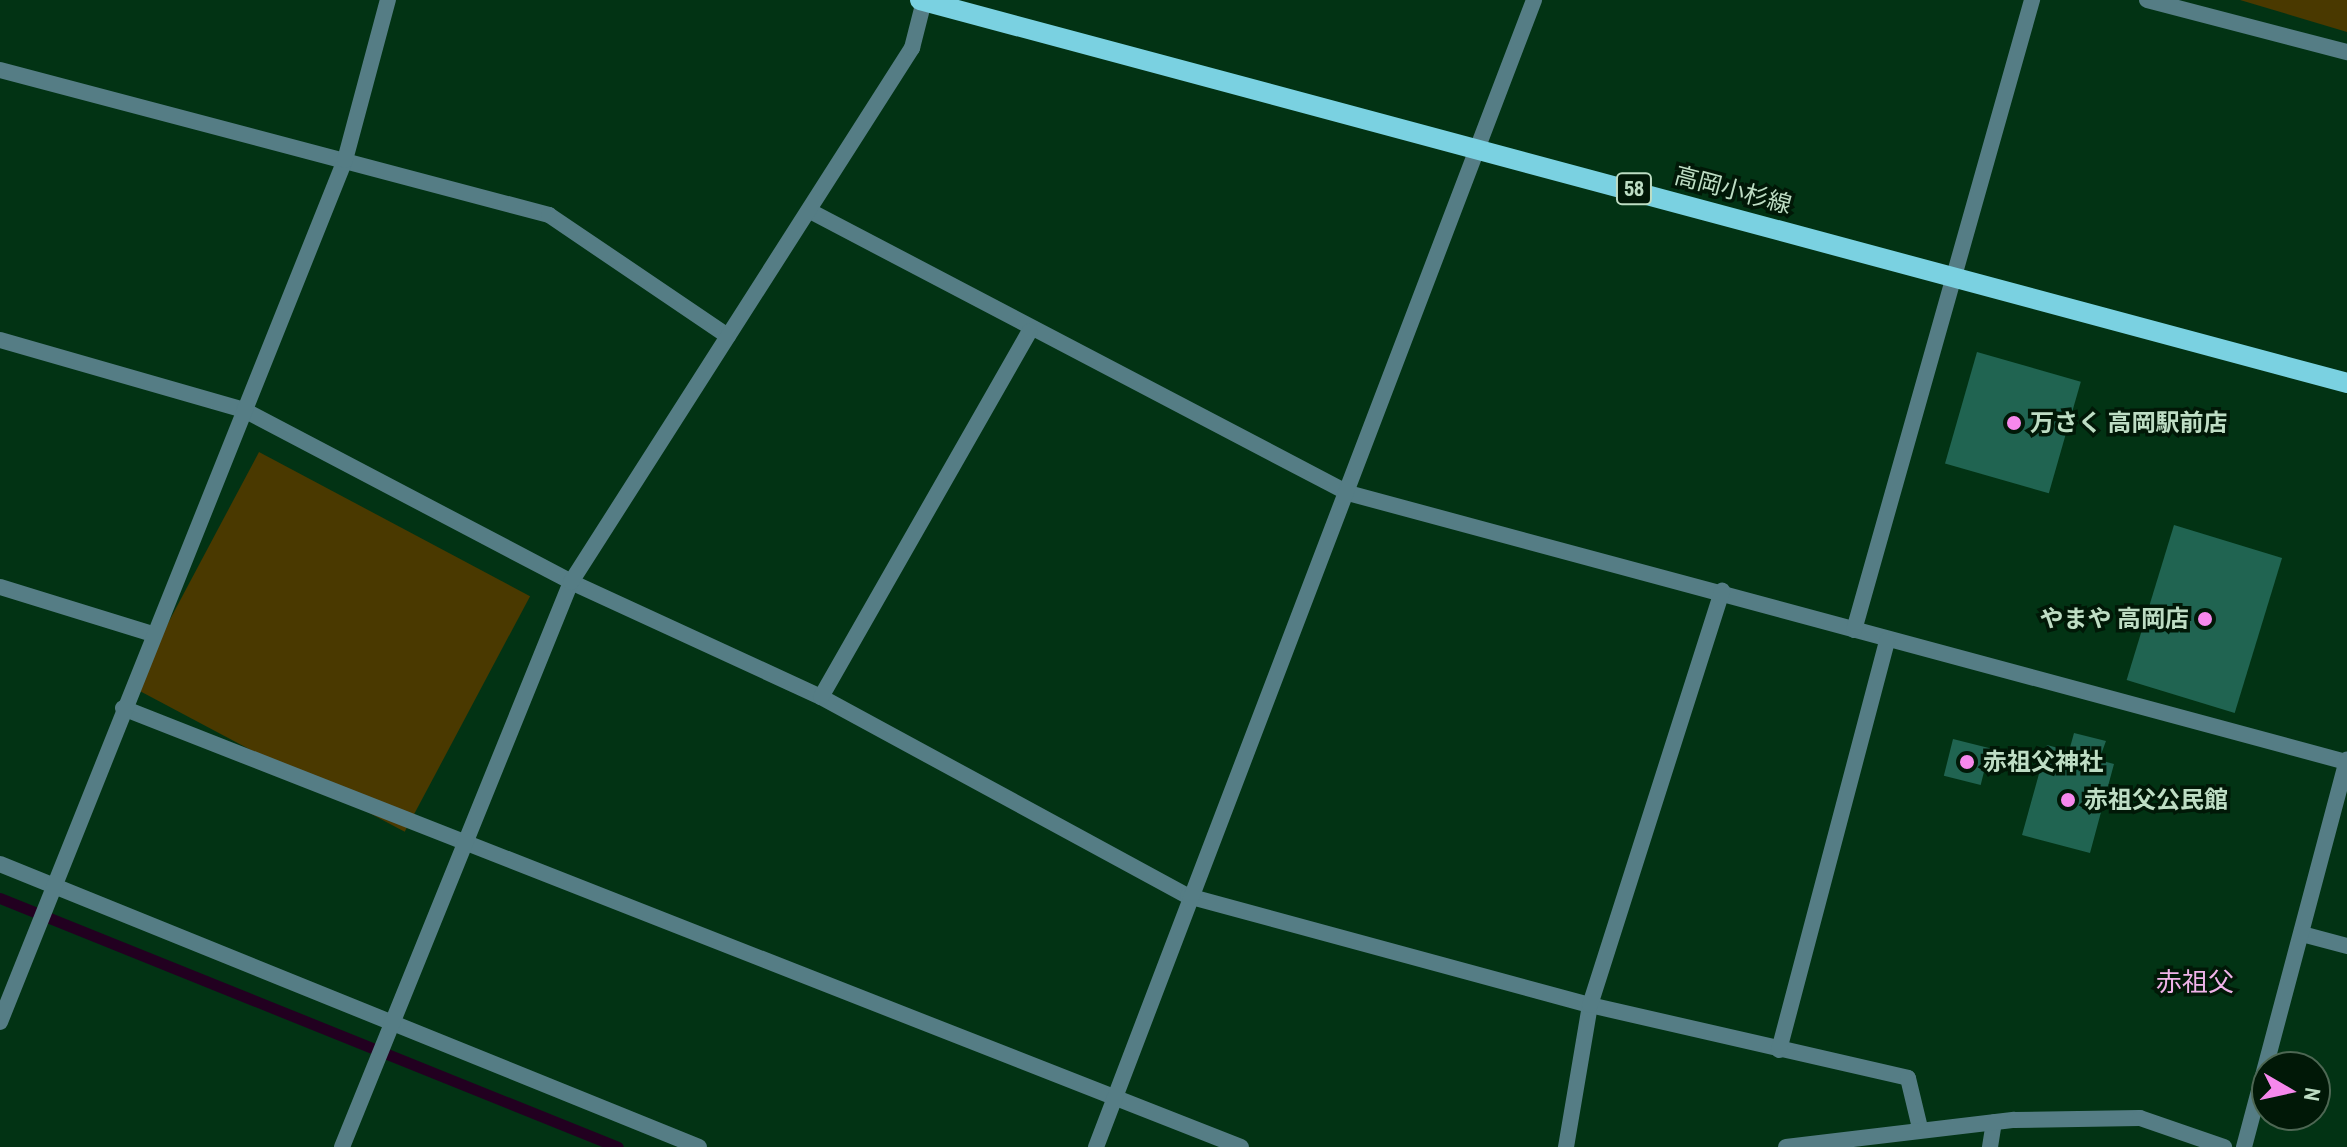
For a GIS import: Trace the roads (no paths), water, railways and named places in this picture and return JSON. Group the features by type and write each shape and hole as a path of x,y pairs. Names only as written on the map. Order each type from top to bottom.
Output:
{"main road":[{"name":"高岡小杉線","path":"922,1 2347,383"}],"street":[{"path":"0,1022 123,708 345,160 388,0"},
{"path":"1096,1147 1188,896 1348,493 1534,0"},
{"path":"1854,630 1958,278 2032,0"},
{"path":"2147,0 2347,52"},
{"path":"342,1147 392,1026 461,841 571,582 912,48 922,1"},
{"path":"0,70 549,215 728,336"},
{"path":"810,211 1030,331 1348,493 1722,591 1887,640 2347,760 2244,1147"},
{"path":"821,697 1030,331"},
{"path":"0,340 244,410 571,582 821,697 1188,896 1590,1005 1908,1078 1920,1128"},
{"path":"0,587 153,634"},
{"path":"1566,1147 1590,1005 1722,591"},
{"path":"1779,1050 1887,640"},
{"path":"123,708 1241,1147"},
{"path":"0,864 392,1026 699,1147"},
{"path":"2302,934 2347,946"},
{"path":"1786,1147 1920,1128 1994,1122 2140,1118 2224,1147"},
{"path":"1990,1147 1994,1122"}],"waterway":[{"path":"0,898 618,1147"}],"place":[{"name":"万さく 高岡駅前店","path":"2014,423"},
{"name":"やまや 高岡店","path":"2205,619"},
{"name":"赤祖父神社","path":"1967,762"},
{"name":"赤祖父公民館","path":"2068,800"}],"district":[{"name":"赤祖父","path":"2195,982"}]}
